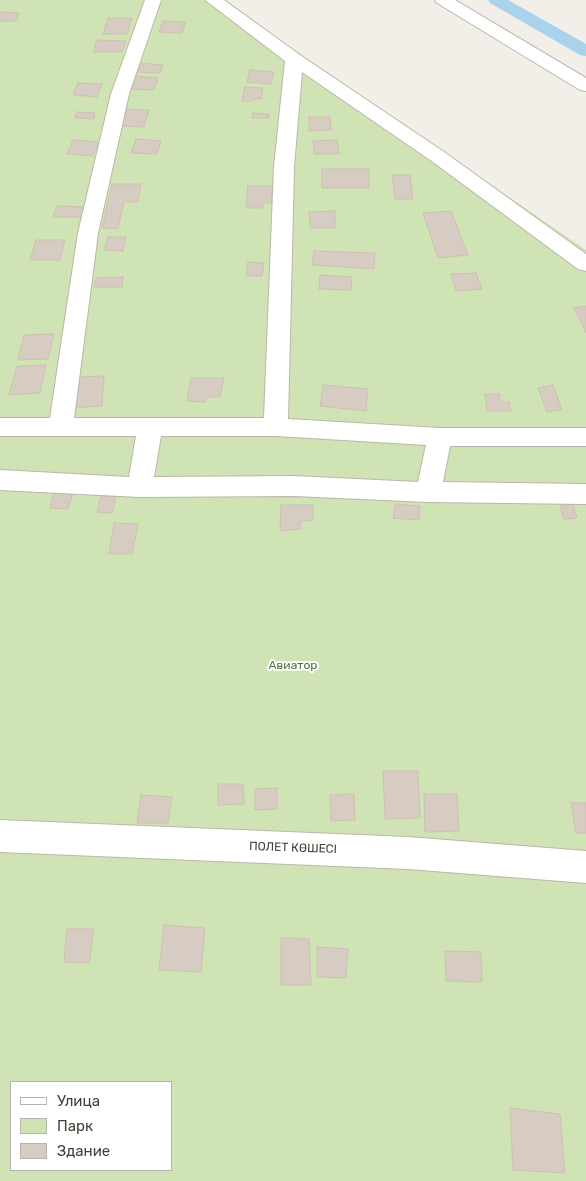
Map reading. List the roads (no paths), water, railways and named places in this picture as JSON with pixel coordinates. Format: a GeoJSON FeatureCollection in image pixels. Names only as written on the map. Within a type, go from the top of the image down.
{"type":"FeatureCollection","features":[{"type":"Feature","properties":{"kind":"street"},"geometry":{"type":"LineString","coordinates":[[61,427],[88,233],[120,94],[153,0]]}},
{"type":"Feature","properties":{"kind":"street"},"geometry":{"type":"LineString","coordinates":[[212,0],[294,59],[440,158],[586,264]]}},
{"type":"Feature","properties":{"kind":"street"},"geometry":{"type":"LineString","coordinates":[[443,0],[586,86]]}},
{"type":"Feature","properties":{"kind":"street"},"geometry":{"type":"LineString","coordinates":[[276,427],[284,167],[294,59]]}},
{"type":"Feature","properties":{"kind":"street"},"geometry":{"type":"LineString","coordinates":[[0,427],[276,427],[440,437],[586,437]]}},
{"type":"Feature","properties":{"kind":"street"},"geometry":{"type":"LineString","coordinates":[[140,487],[150,427]]}},
{"type":"Feature","properties":{"kind":"street"},"geometry":{"type":"LineString","coordinates":[[428,492],[440,437]]}},
{"type":"Feature","properties":{"kind":"street"},"geometry":{"type":"LineString","coordinates":[[0,480],[140,487],[294,486],[428,492],[586,494]]}},
{"type":"Feature","properties":{"kind":"street","name":"ПОЛЕТ КӨШЕСІ"},"geometry":{"type":"LineString","coordinates":[[0,836],[408,853],[586,867]]}},
{"type":"Feature","properties":{"kind":"waterway"},"geometry":{"type":"LineString","coordinates":[[496,0],[586,51]]}},
{"type":"Feature","properties":{"kind":"park label","name":"Авиатор"},"geometry":{"type":"Point","coordinates":[293,666]}}]}
